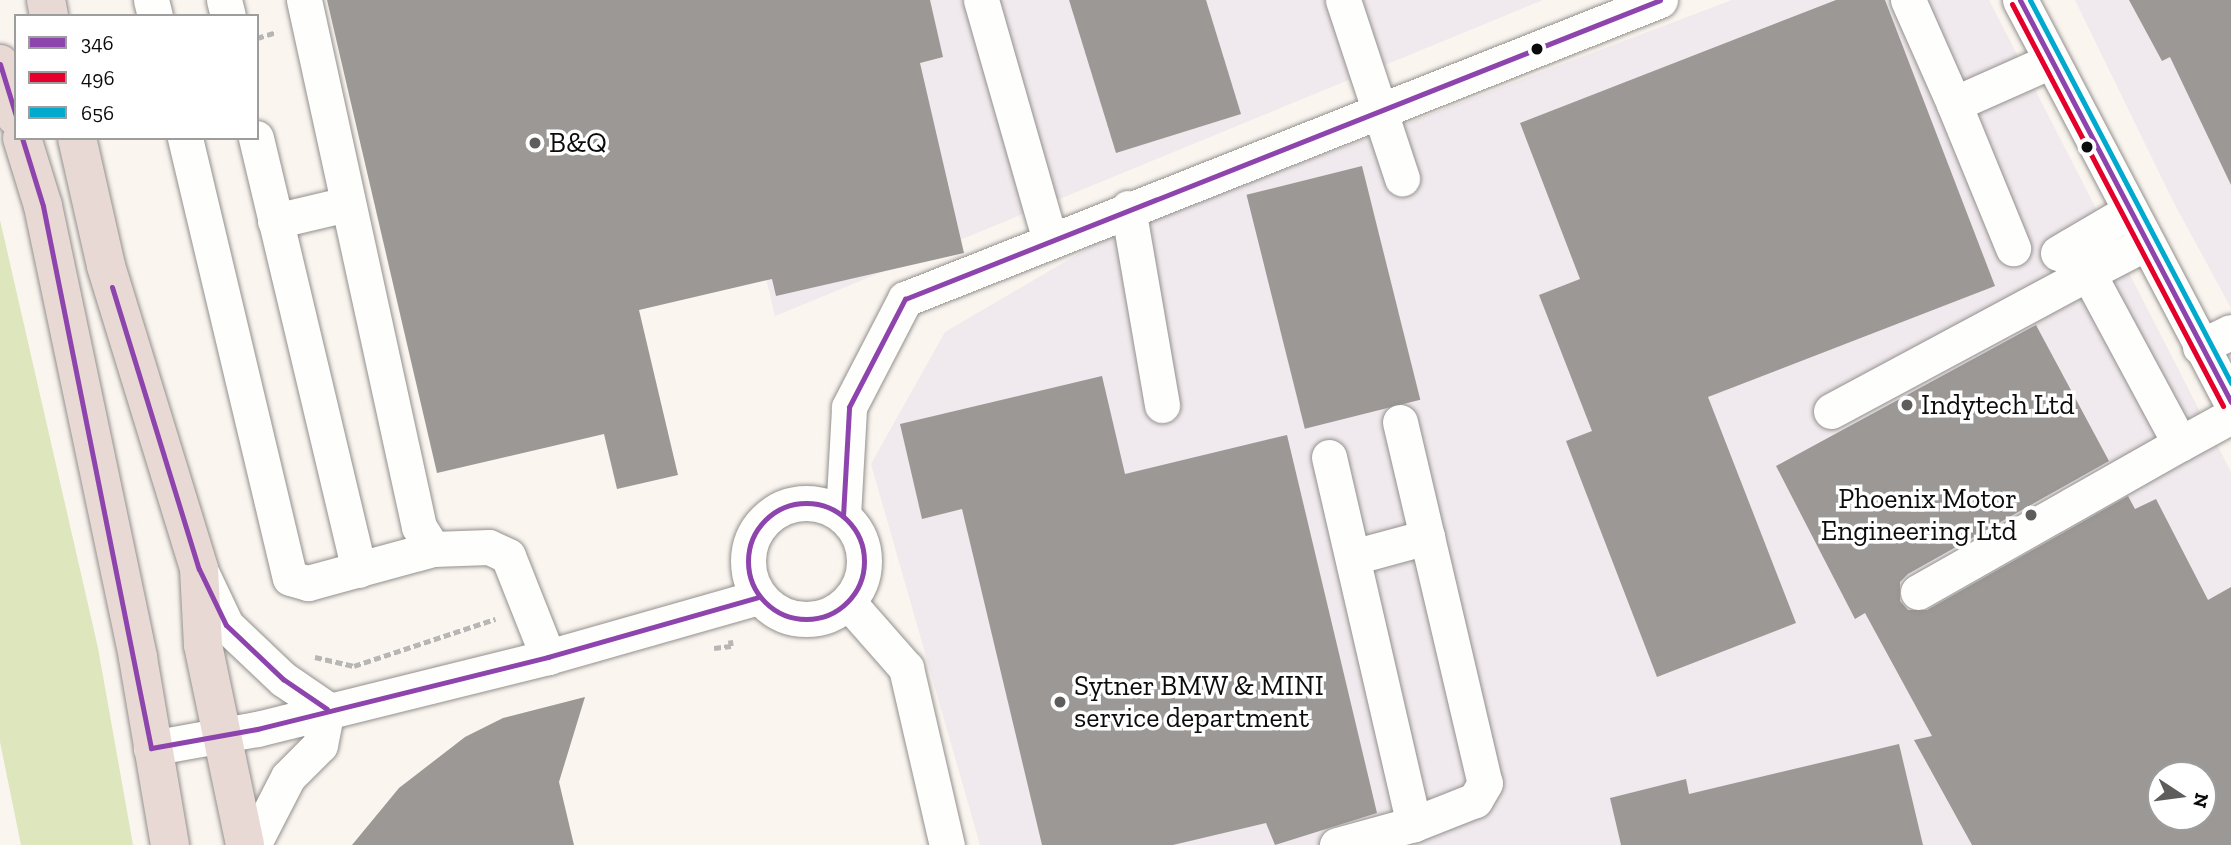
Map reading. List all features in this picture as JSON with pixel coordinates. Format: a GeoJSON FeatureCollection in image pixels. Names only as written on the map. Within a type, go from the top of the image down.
{"type":"FeatureCollection","features":[{"type":"Feature","properties":{"kind":"highway"},"geometry":{"type":"LineString","coordinates":[[0,64],[14,110]]}},
{"type":"Feature","properties":{"kind":"highway"},"geometry":{"type":"LineString","coordinates":[[23,140],[48,233],[170,845]]}},
{"type":"Feature","properties":{"kind":"highway"},"geometry":{"type":"LineString","coordinates":[[77,140],[106,266],[199,569],[203,645],[245,845]]}},
{"type":"Feature","properties":{"kind":"street"},"geometry":{"type":"LineString","coordinates":[[304,0],[346,204],[419,527],[433,549]]}},
{"type":"Feature","properties":{"kind":"street"},"geometry":{"type":"LineString","coordinates":[[981,0],[1050,240]]}},
{"type":"Feature","properties":{"kind":"street"},"geometry":{"type":"LineString","coordinates":[[1343,0],[1402,178]]}},
{"type":"Feature","properties":{"kind":"street"},"geometry":{"type":"LineString","coordinates":[[843,516],[849,407],[905,299],[1128,208],[1660,0]]}},
{"type":"Feature","properties":{"kind":"street"},"geometry":{"type":"LineString","coordinates":[[1908,0],[2013,248]]}},
{"type":"Feature","properties":{"kind":"street"},"geometry":{"type":"LineString","coordinates":[[2020,0],[2049,62],[2144,244],[2231,402]]}},
{"type":"Feature","properties":{"kind":"street"},"geometry":{"type":"LineString","coordinates":[[1954,104],[2049,62]]}},
{"type":"Feature","properties":{"kind":"street"},"geometry":{"type":"LineString","coordinates":[[185,140],[290,578],[308,583],[433,549],[489,547],[508,556],[524,587],[548,657]]}},
{"type":"Feature","properties":{"kind":"street"},"geometry":{"type":"LineString","coordinates":[[256,140],[359,570]]}},
{"type":"Feature","properties":{"kind":"street"},"geometry":{"type":"LineString","coordinates":[[275,221],[346,204]]}},
{"type":"Feature","properties":{"kind":"street"},"geometry":{"type":"LineString","coordinates":[[1128,208],[1162,405]]}},
{"type":"Feature","properties":{"kind":"street"},"geometry":{"type":"LineString","coordinates":[[2057,253],[2129,212]]}},
{"type":"Feature","properties":{"kind":"street"},"geometry":{"type":"LineString","coordinates":[[1831,411],[2144,244]]}},
{"type":"Feature","properties":{"kind":"street"},"geometry":{"type":"LineString","coordinates":[[2088,273],[2180,444]]}},
{"type":"Feature","properties":{"kind":"street"},"geometry":{"type":"LineString","coordinates":[[2200,347],[2231,332]]}},
{"type":"Feature","properties":{"kind":"street"},"geometry":{"type":"LineString","coordinates":[[1918,592],[2231,416]]}},
{"type":"Feature","properties":{"kind":"street"},"geometry":{"type":"LineString","coordinates":[[1337,845],[1414,824],[1475,800],[1485,783],[1400,422]]}},
{"type":"Feature","properties":{"kind":"street"},"geometry":{"type":"LineString","coordinates":[[1329,457],[1414,824]]}},
{"type":"Feature","properties":{"kind":"street"},"geometry":{"type":"LineString","coordinates":[[816,503],[843,516],[861,542],[864,564],[848,602],[804,620],[782,616],[758,597],[749,578],[748,549],[770,514],[816,503]]}},
{"type":"Feature","properties":{"kind":"street"},"geometry":{"type":"LineString","coordinates":[[1353,557],[1427,537]]}},
{"type":"Feature","properties":{"kind":"street"},"geometry":{"type":"LineString","coordinates":[[199,569],[226,625],[283,679],[327,709]]}},
{"type":"Feature","properties":{"kind":"street"},"geometry":{"type":"LineString","coordinates":[[151,748],[224,735],[548,657],[758,597]]}},
{"type":"Feature","properties":{"kind":"street"},"geometry":{"type":"LineString","coordinates":[[848,602],[906,668],[947,845]]}},
{"type":"Feature","properties":{"kind":"street"},"geometry":{"type":"LineString","coordinates":[[253,845],[288,777],[320,745],[327,709]]}},
{"type":"Feature","properties":{"kind":"path"},"geometry":{"type":"LineString","coordinates":[[354,666],[493,624],[506,595],[524,587]]}},
{"type":"Feature","properties":{"kind":"shaded area"},"geometry":{"type":"Polygon","coordinates":[[[700,0],[1543,0],[775,316],[700,0]]]}},
{"type":"Feature","properties":{"kind":"shaded area"},"geometry":{"type":"Polygon","coordinates":[[[1732,0],[1989,0],[2231,472],[2231,845],[980,845],[871,464],[945,332],[1109,236],[1732,0]]]}},
{"type":"Feature","properties":{"kind":"shaded area"},"geometry":{"type":"Polygon","coordinates":[[[2075,0],[2231,0],[2231,308],[2174,203],[2075,0]]]}},
{"type":"Feature","properties":{"kind":"green space"},"geometry":{"type":"Polygon","coordinates":[[[0,220],[98,648],[133,845],[21,845],[0,742],[0,220]]]}},
{"type":"Feature","properties":{"kind":"building","name":"B&Q"},"geometry":{"type":"Polygon","coordinates":[[[327,0],[930,0],[943,57],[920,63],[964,253],[776,296],[772,279],[639,310],[678,475],[617,489],[604,434],[437,473],[327,0]]]}},
{"type":"Feature","properties":{"kind":"building"},"geometry":{"type":"Polygon","coordinates":[[[1069,0],[1206,0],[1241,114],[1116,153],[1069,0]]]}},
{"type":"Feature","properties":{"kind":"building"},"geometry":{"type":"Polygon","coordinates":[[[1836,0],[1885,0],[1995,286],[1708,397],[1796,623],[1657,677],[1566,441],[1592,431],[1539,295],[1580,279],[1520,123],[1836,0]]]}},
{"type":"Feature","properties":{"kind":"building"},"geometry":{"type":"Polygon","coordinates":[[[2129,0],[2231,0],[2231,185],[2170,57],[2162,61],[2129,0]]]}},
{"type":"Feature","properties":{"kind":"building"},"geometry":{"type":"Polygon","coordinates":[[[1362,166],[1420,400],[1305,429],[1247,195],[1362,166]]]}},
{"type":"Feature","properties":{"kind":"building"},"geometry":{"type":"Polygon","coordinates":[[[2036,325],[2109,461],[1908,574],[1900,582],[1900,601],[1908,610],[1927,610],[2128,496],[2135,509],[2156,499],[2208,600],[2231,587],[2231,845],[1972,845],[1914,740],[1932,736],[1865,613],[1855,619],[1776,466],[2036,325]]]}},
{"type":"Feature","properties":{"kind":"building"},"geometry":{"type":"Polygon","coordinates":[[[1102,376],[1125,474],[1287,435],[1377,813],[1275,845],[1266,823],[1173,845],[1042,845],[962,509],[922,519],[900,424],[1102,376]]]}},
{"type":"Feature","properties":{"kind":"building"},"geometry":{"type":"Polygon","coordinates":[[[585,697],[559,782],[574,845],[352,845],[399,788],[465,737],[503,718],[585,697]]]}},
{"type":"Feature","properties":{"kind":"building"},"geometry":{"type":"Polygon","coordinates":[[[1899,744],[1923,845],[1621,845],[1610,798],[1686,779],[1689,794],[1899,744]]]}},
{"type":"Feature","properties":{"kind":"transit line","name":"346"},"geometry":{"type":"LineString","coordinates":[[843,516],[849,407],[905,299],[1660,0]]}},
{"type":"Feature","properties":{"kind":"transit line","name":"346"},"geometry":{"type":"LineString","coordinates":[[2020,0],[2231,402]]}},
{"type":"Feature","properties":{"kind":"transit line","name":"656"},"geometry":{"type":"LineString","coordinates":[[2030,0],[2231,383]]}},
{"type":"Feature","properties":{"kind":"transit line","name":"496"},"geometry":{"type":"LineString","coordinates":[[2012,4],[2223,406]]}},
{"type":"Feature","properties":{"kind":"transit line","name":"346"},"geometry":{"type":"LineString","coordinates":[[0,64],[14,110]]}},
{"type":"Feature","properties":{"kind":"transit line","name":"346"},"geometry":{"type":"LineString","coordinates":[[23,140],[43,206],[151,748],[257,729],[548,657],[758,597]]}},
{"type":"Feature","properties":{"kind":"transit line","name":"346"},"geometry":{"type":"LineString","coordinates":[[112,287],[199,569],[226,625],[283,679],[327,709]]}},
{"type":"Feature","properties":{"kind":"transit line","name":"346"},"geometry":{"type":"LineString","coordinates":[[806,503],[828,507],[847,520],[860,539],[864,561],[860,583],[847,602],[828,615],[806,619],[784,615],[765,602],[752,583],[748,561],[752,539],[765,520],[784,507],[806,503]]}},
{"type":"Feature","properties":{"kind":"place","name":"B&Q"},"geometry":{"type":"Point","coordinates":[535,143]}},
{"type":"Feature","properties":{"kind":"place","name":"Indytech Ltd"},"geometry":{"type":"Point","coordinates":[1907,405]}},
{"type":"Feature","properties":{"kind":"place","name":"Phoenix Motor Engineering Ltd"},"geometry":{"type":"Point","coordinates":[2031,515]}},
{"type":"Feature","properties":{"kind":"place","name":"Sytner BMW & MINI service department"},"geometry":{"type":"Point","coordinates":[1060,702]}}]}
